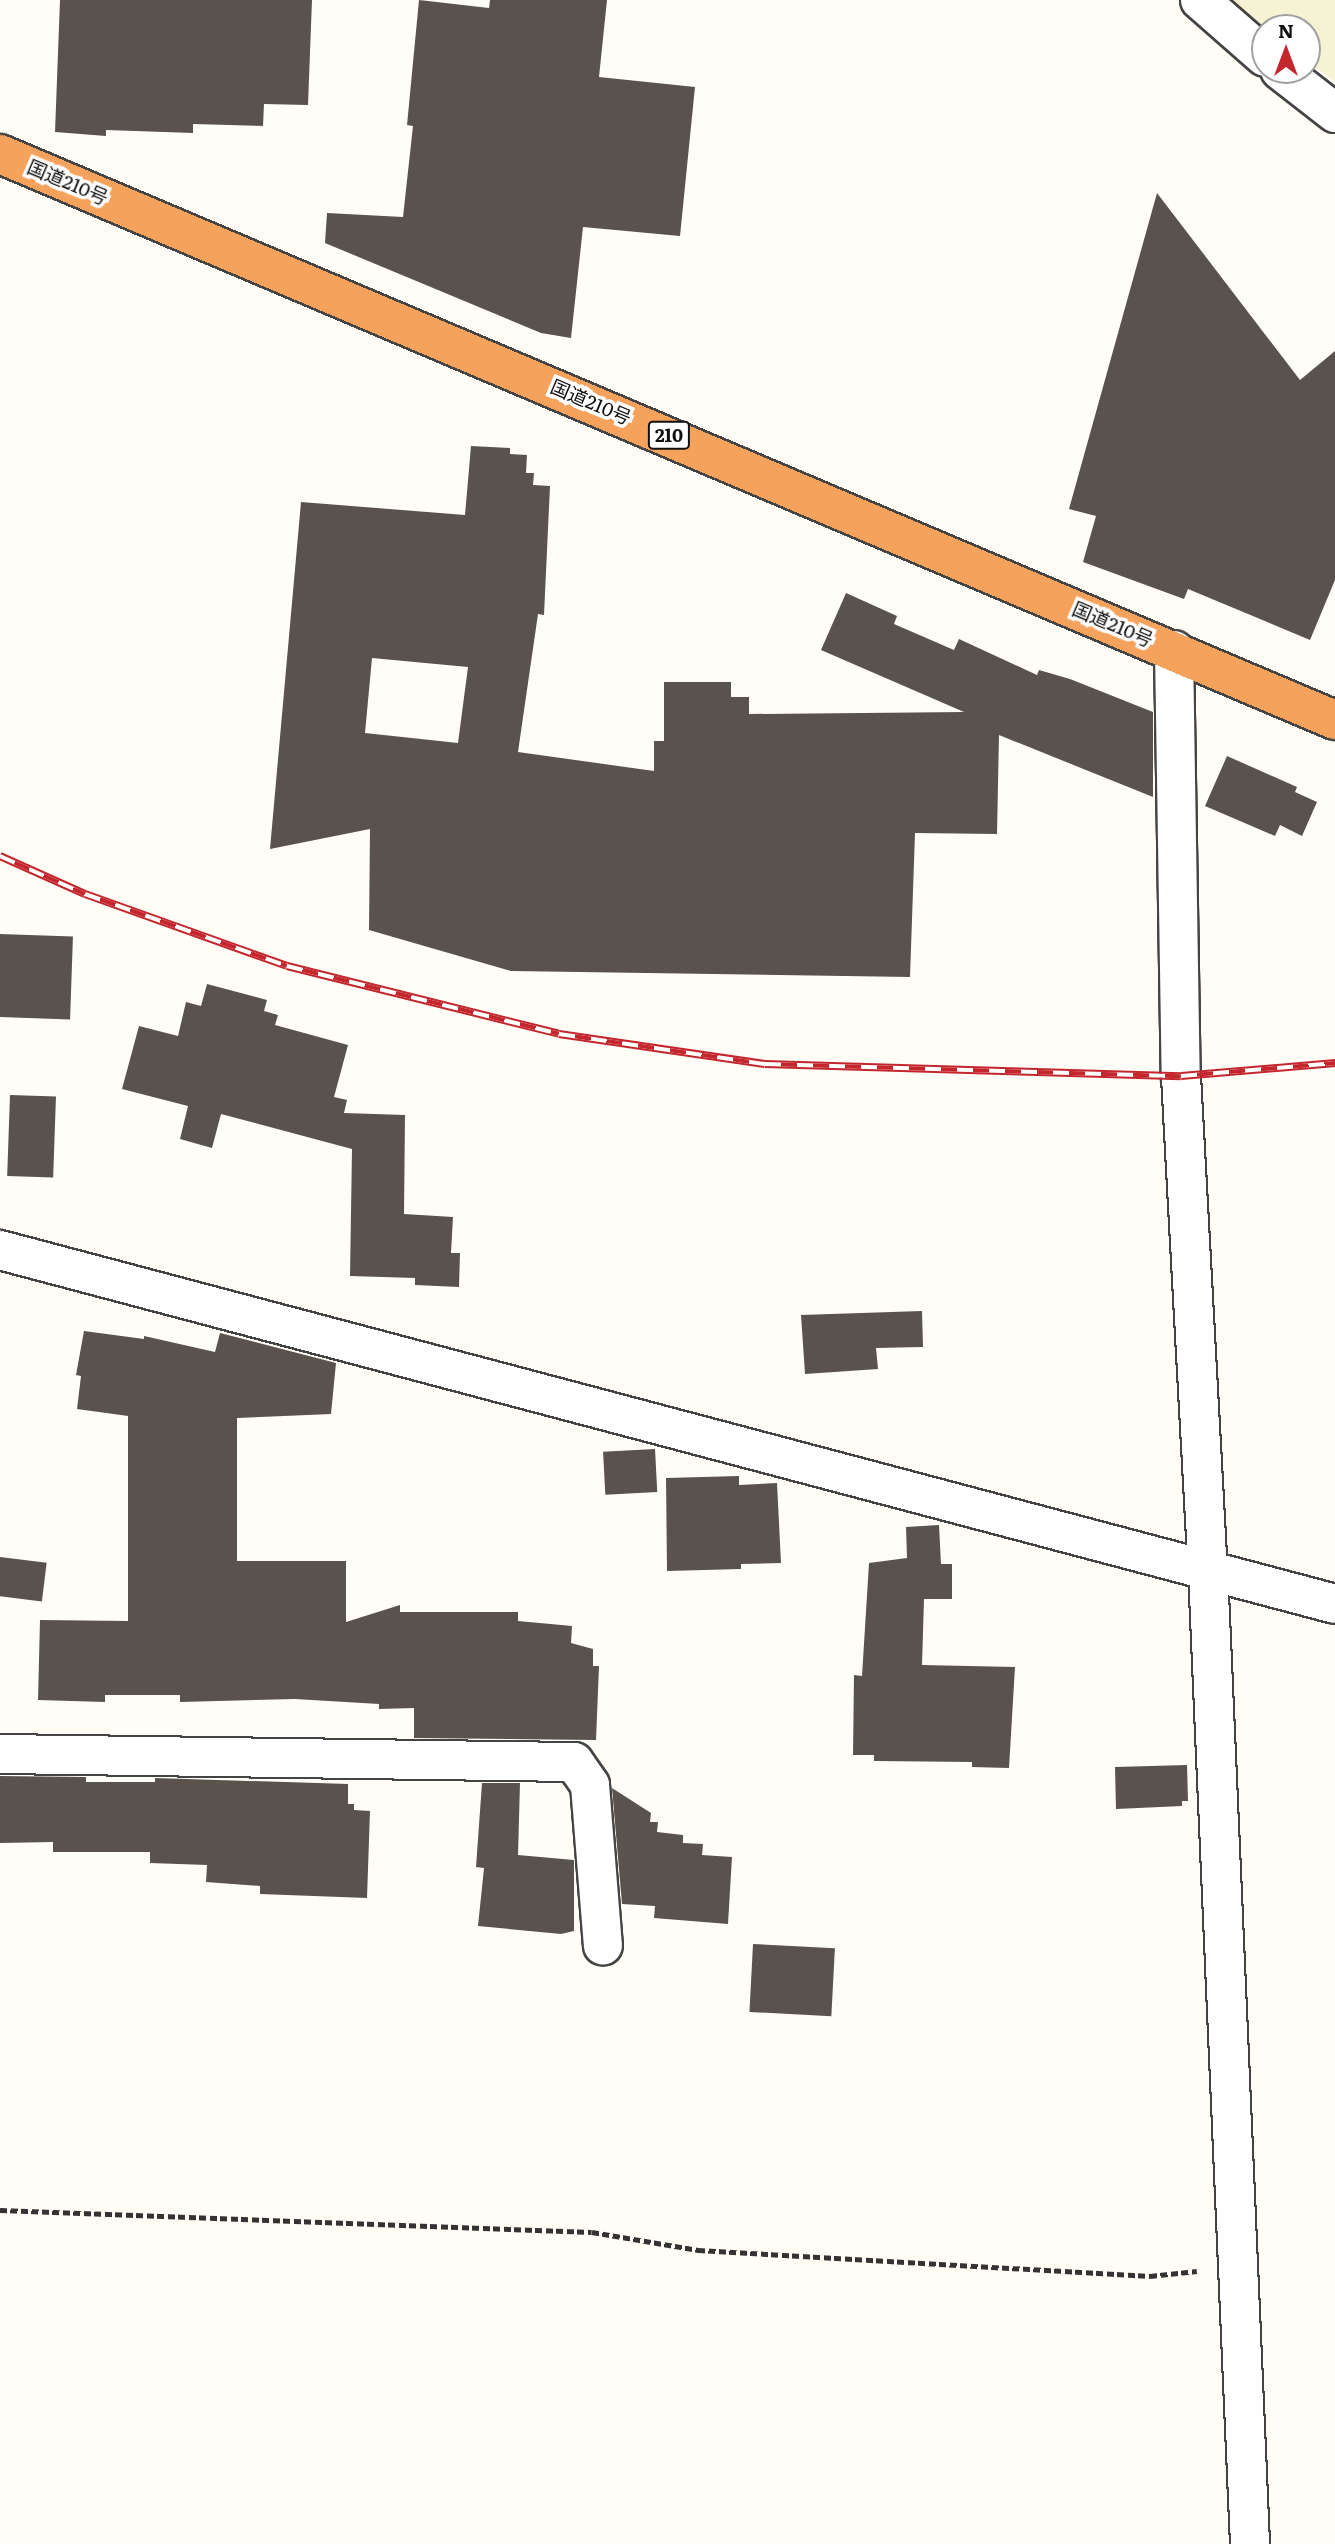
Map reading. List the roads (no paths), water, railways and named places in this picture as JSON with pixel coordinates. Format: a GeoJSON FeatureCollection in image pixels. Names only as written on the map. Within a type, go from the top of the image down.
{"type":"FeatureCollection","features":[{"type":"Feature","properties":{"kind":"highway","name":"国道210号"},"geometry":{"type":"LineString","coordinates":[[0,154],[1335,720]]}},
{"type":"Feature","properties":{"kind":"street"},"geometry":{"type":"LineString","coordinates":[[1200,0],[1251,45]]}},
{"type":"Feature","properties":{"kind":"street"},"geometry":{"type":"LineString","coordinates":[[1298,84],[1335,113]]}},
{"type":"Feature","properties":{"kind":"street"},"geometry":{"type":"LineString","coordinates":[[1174,650],[1181,1076],[1208,1570],[1250,2544]]}},
{"type":"Feature","properties":{"kind":"street"},"geometry":{"type":"LineString","coordinates":[[0,1250],[1335,1604]]}},
{"type":"Feature","properties":{"kind":"street"},"geometry":{"type":"LineString","coordinates":[[0,1754],[574,1762],[590,1785],[603,1945]]}},
{"type":"Feature","properties":{"kind":"railway"},"geometry":{"type":"LineString","coordinates":[[0,856],[85,894],[287,966],[559,1034],[765,1064],[1181,1076],[1335,1063]]}}]}
